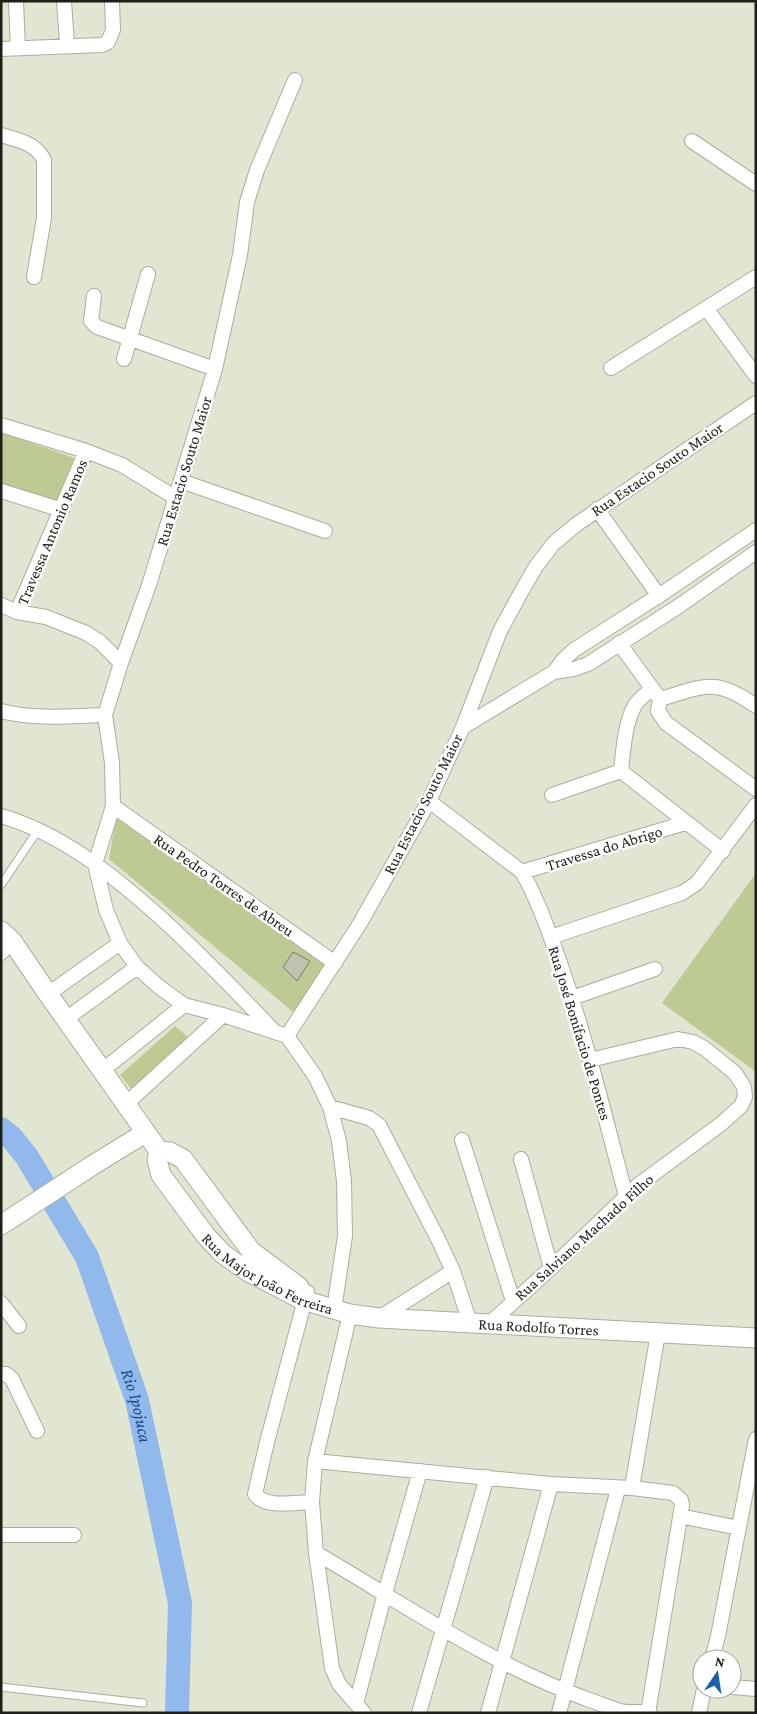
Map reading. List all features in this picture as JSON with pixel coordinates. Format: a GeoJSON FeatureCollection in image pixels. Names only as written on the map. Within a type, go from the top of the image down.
{"type":"FeatureCollection","features":[{"type":"Feature","properties":{"kind":"main road"},"geometry":{"type":"LineString","coordinates":[[5,942],[48,994],[159,1151]]}},
{"type":"Feature","properties":{"kind":"main road"},"geometry":{"type":"LineString","coordinates":[[1,1225],[146,1133]]}},
{"type":"Feature","properties":{"kind":"main road","name":"Rua Major João Ferreira"},"geometry":{"type":"LineString","coordinates":[[305,1296],[251,1251],[183,1159],[170,1152],[159,1151],[157,1160],[161,1175],[206,1236],[223,1254],[247,1271],[336,1310]]}},
{"type":"Feature","properties":{"kind":"main road"},"geometry":{"type":"LineString","coordinates":[[192,1217],[213,1198]]}},
{"type":"Feature","properties":{"kind":"main road","name":"Rua Rodolfo Torres"},"geometry":{"type":"LineString","coordinates":[[336,1310],[379,1318],[756,1338]]}},
{"type":"Feature","properties":{"kind":"street"},"geometry":{"type":"LineString","coordinates":[[16,1],[18,48]]}},
{"type":"Feature","properties":{"kind":"street"},"geometry":{"type":"LineString","coordinates":[[64,1],[67,45]]}},
{"type":"Feature","properties":{"kind":"street"},"geometry":{"type":"LineString","coordinates":[[1,49],[102,44],[108,42],[113,30],[112,1]]}},
{"type":"Feature","properties":{"kind":"street","name":"Rua Estacio Souto Maior"},"geometry":{"type":"LineString","coordinates":[[96,864],[113,806],[112,763],[105,715],[121,663],[149,585],[215,368],[240,255],[247,202],[257,170],[295,80]]}},
{"type":"Feature","properties":{"kind":"street"},"geometry":{"type":"LineString","coordinates":[[1,135],[26,142],[36,148],[44,160],[44,218],[34,276]]}},
{"type":"Feature","properties":{"kind":"street"},"geometry":{"type":"LineString","coordinates":[[692,141],[756,184]]}},
{"type":"Feature","properties":{"kind":"street"},"geometry":{"type":"LineString","coordinates":[[124,359],[148,274]]}},
{"type":"Feature","properties":{"kind":"street"},"geometry":{"type":"LineString","coordinates":[[611,368],[756,277]]}},
{"type":"Feature","properties":{"kind":"street"},"geometry":{"type":"LineString","coordinates":[[94,296],[91,317],[93,324],[130,339],[215,368]]}},
{"type":"Feature","properties":{"kind":"street"},"geometry":{"type":"LineString","coordinates":[[706,308],[756,376]]}},
{"type":"Feature","properties":{"kind":"street","name":"Rua Estacio Souto Maior"},"geometry":{"type":"LineString","coordinates":[[281,1034],[335,963],[359,925],[429,801],[463,727],[500,631],[535,568],[554,544],[597,509],[756,403]]}},
{"type":"Feature","properties":{"kind":"street"},"geometry":{"type":"LineString","coordinates":[[1,425],[122,464],[176,498]]}},
{"type":"Feature","properties":{"kind":"street","name":"Travessa Antonio Ramos"},"geometry":{"type":"LineString","coordinates":[[17,612],[86,452]]}},
{"type":"Feature","properties":{"kind":"street"},"geometry":{"type":"LineString","coordinates":[[181,481],[326,531]]}},
{"type":"Feature","properties":{"kind":"street"},"geometry":{"type":"LineString","coordinates":[[1,491],[62,510]]}},
{"type":"Feature","properties":{"kind":"street"},"geometry":{"type":"LineString","coordinates":[[597,509],[662,594],[676,608]]}},
{"type":"Feature","properties":{"kind":"street"},"geometry":{"type":"LineString","coordinates":[[554,672],[564,658],[574,650],[755,532]]}},
{"type":"Feature","properties":{"kind":"street"},"geometry":{"type":"LineString","coordinates":[[463,727],[554,672],[574,669],[588,664],[676,608],[756,552]]}},
{"type":"Feature","properties":{"kind":"street"},"geometry":{"type":"LineString","coordinates":[[1,605],[17,612],[46,617],[86,634],[100,642],[121,663]]}},
{"type":"Feature","properties":{"kind":"street"},"geometry":{"type":"LineString","coordinates":[[619,643],[656,694],[658,711],[666,723],[756,789]]}},
{"type":"Feature","properties":{"kind":"street"},"geometry":{"type":"LineString","coordinates":[[621,771],[632,712],[636,704],[656,694],[716,686],[738,693],[756,706]]}},
{"type":"Feature","properties":{"kind":"street"},"geometry":{"type":"LineString","coordinates":[[1,711],[28,717],[46,718],[105,715]]}},
{"type":"Feature","properties":{"kind":"street"},"geometry":{"type":"LineString","coordinates":[[552,795],[621,771]]}},
{"type":"Feature","properties":{"kind":"street"},"geometry":{"type":"LineString","coordinates":[[621,771],[723,851]]}},
{"type":"Feature","properties":{"kind":"street","name":"Rua José Bonifacio de Pontes"},"geometry":{"type":"LineString","coordinates":[[429,801],[522,872],[534,896],[551,937],[572,998],[626,1196]]}},
{"type":"Feature","properties":{"kind":"street"},"geometry":{"type":"LineString","coordinates":[[551,937],[682,892],[697,883],[756,805]]}},
{"type":"Feature","properties":{"kind":"street","name":"Rua Pedro Torres de Abreu"},"geometry":{"type":"LineString","coordinates":[[113,806],[335,963]]}},
{"type":"Feature","properties":{"kind":"street"},"geometry":{"type":"LineString","coordinates":[[1,816],[23,822],[38,830],[96,864],[125,885],[281,1034],[315,1076],[330,1107],[339,1141],[344,1181],[345,1236],[315,1461],[312,1502],[316,1552],[332,1668],[340,1684],[360,1708]]}},
{"type":"Feature","properties":{"kind":"street","name":"Travessa do Abrigo"},"geometry":{"type":"LineString","coordinates":[[522,872],[685,823]]}},
{"type":"Feature","properties":{"kind":"street"},"geometry":{"type":"LineString","coordinates":[[96,864],[106,910],[120,943],[137,967],[184,1006],[223,1015],[281,1034]]}},
{"type":"Feature","properties":{"kind":"street"},"geometry":{"type":"LineString","coordinates":[[48,994],[120,943]]}},
{"type":"Feature","properties":{"kind":"street"},"geometry":{"type":"LineString","coordinates":[[66,1019],[137,967]]}},
{"type":"Feature","properties":{"kind":"street"},"geometry":{"type":"LineString","coordinates":[[572,998],[655,969]]}},
{"type":"Feature","properties":{"kind":"street"},"geometry":{"type":"LineString","coordinates":[[103,1070],[184,1006]]}},
{"type":"Feature","properties":{"kind":"street"},"geometry":{"type":"LineString","coordinates":[[126,1104],[223,1015]]}},
{"type":"Feature","properties":{"kind":"street","name":"Rua Salviano Machado Filho"},"geometry":{"type":"LineString","coordinates":[[489,1324],[637,1186],[721,1124],[741,1106],[745,1097],[744,1087],[735,1072],[704,1048],[693,1042],[678,1039],[590,1060]]}},
{"type":"Feature","properties":{"kind":"street"},"geometry":{"type":"LineString","coordinates":[[330,1107],[369,1118],[379,1125],[453,1271],[470,1323]]}},
{"type":"Feature","properties":{"kind":"street"},"geometry":{"type":"LineString","coordinates":[[462,1140],[513,1301]]}},
{"type":"Feature","properties":{"kind":"street"},"geometry":{"type":"LineString","coordinates":[[521,1159],[551,1268]]}},
{"type":"Feature","properties":{"kind":"street"},"geometry":{"type":"LineString","coordinates":[[379,1318],[453,1271]]}},
{"type":"Feature","properties":{"kind":"street"},"geometry":{"type":"LineString","coordinates":[[305,1296],[256,1485],[256,1494],[263,1501],[275,1503],[312,1502]]}},
{"type":"Feature","properties":{"kind":"street"},"geometry":{"type":"LineString","coordinates":[[1,1303],[19,1326]]}},
{"type":"Feature","properties":{"kind":"street"},"geometry":{"type":"LineString","coordinates":[[559,1713],[564,1690],[625,1488],[658,1333]]}},
{"type":"Feature","properties":{"kind":"street"},"geometry":{"type":"LineString","coordinates":[[1,1374],[6,1374],[12,1379],[37,1431]]}},
{"type":"Feature","properties":{"kind":"street"},"geometry":{"type":"LineString","coordinates":[[714,1649],[756,1439]]}},
{"type":"Feature","properties":{"kind":"street"},"geometry":{"type":"LineString","coordinates":[[315,1461],[550,1484],[673,1493],[681,1500],[682,1505],[648,1712],[622,1712],[564,1690],[502,1662],[444,1630],[316,1552]]}},
{"type":"Feature","properties":{"kind":"street"},"geometry":{"type":"LineString","coordinates":[[360,1708],[385,1593],[420,1471]]}},
{"type":"Feature","properties":{"kind":"street"},"geometry":{"type":"LineString","coordinates":[[419,1713],[487,1477]]}},
{"type":"Feature","properties":{"kind":"street"},"geometry":{"type":"LineString","coordinates":[[488,1713],[550,1484]]}},
{"type":"Feature","properties":{"kind":"street"},"geometry":{"type":"LineString","coordinates":[[680,1516],[739,1528]]}},
{"type":"Feature","properties":{"kind":"street"},"geometry":{"type":"LineString","coordinates":[[1,1535],[74,1535]]}},
{"type":"Feature","properties":{"kind":"street"},"geometry":{"type":"LineString","coordinates":[[742,1688],[756,1689]]}},
{"type":"Feature","properties":{"kind":"street"},"geometry":{"type":"LineString","coordinates":[[699,1713],[702,1699]]}},
{"type":"Feature","properties":{"kind":"lane"},"geometry":{"type":"LineString","coordinates":[[1,885],[38,830]]}},
{"type":"Feature","properties":{"kind":"lane"},"geometry":{"type":"LineString","coordinates":[[1,1688],[143,1703]]}},
{"type":"Feature","properties":{"kind":"green space"},"geometry":{"type":"Polygon","coordinates":[[[1,432],[74,458],[57,501],[1,484],[1,432]]]}},
{"type":"Feature","properties":{"kind":"green space"},"geometry":{"type":"Polygon","coordinates":[[[116,818],[327,964],[293,1012],[109,859],[116,818]]]}},
{"type":"Feature","properties":{"kind":"green space"},"geometry":{"type":"Polygon","coordinates":[[[756,873],[756,1072],[662,1003],[756,873]]]}},
{"type":"Feature","properties":{"kind":"green space"},"geometry":{"type":"Polygon","coordinates":[[[175,1026],[188,1037],[133,1091],[120,1075],[175,1026]]]}},
{"type":"Feature","properties":{"kind":"building"},"geometry":{"type":"Polygon","coordinates":[[[293,952],[310,961],[297,981],[283,967],[293,952]]]}},
{"type":"Feature","properties":{"kind":"waterway","name":"Rio Ipojuca"},"geometry":{"type":"LineString","coordinates":[[1,1129],[11,1137],[27,1157],[87,1257],[137,1400],[180,1603],[177,1713]]}}]}
